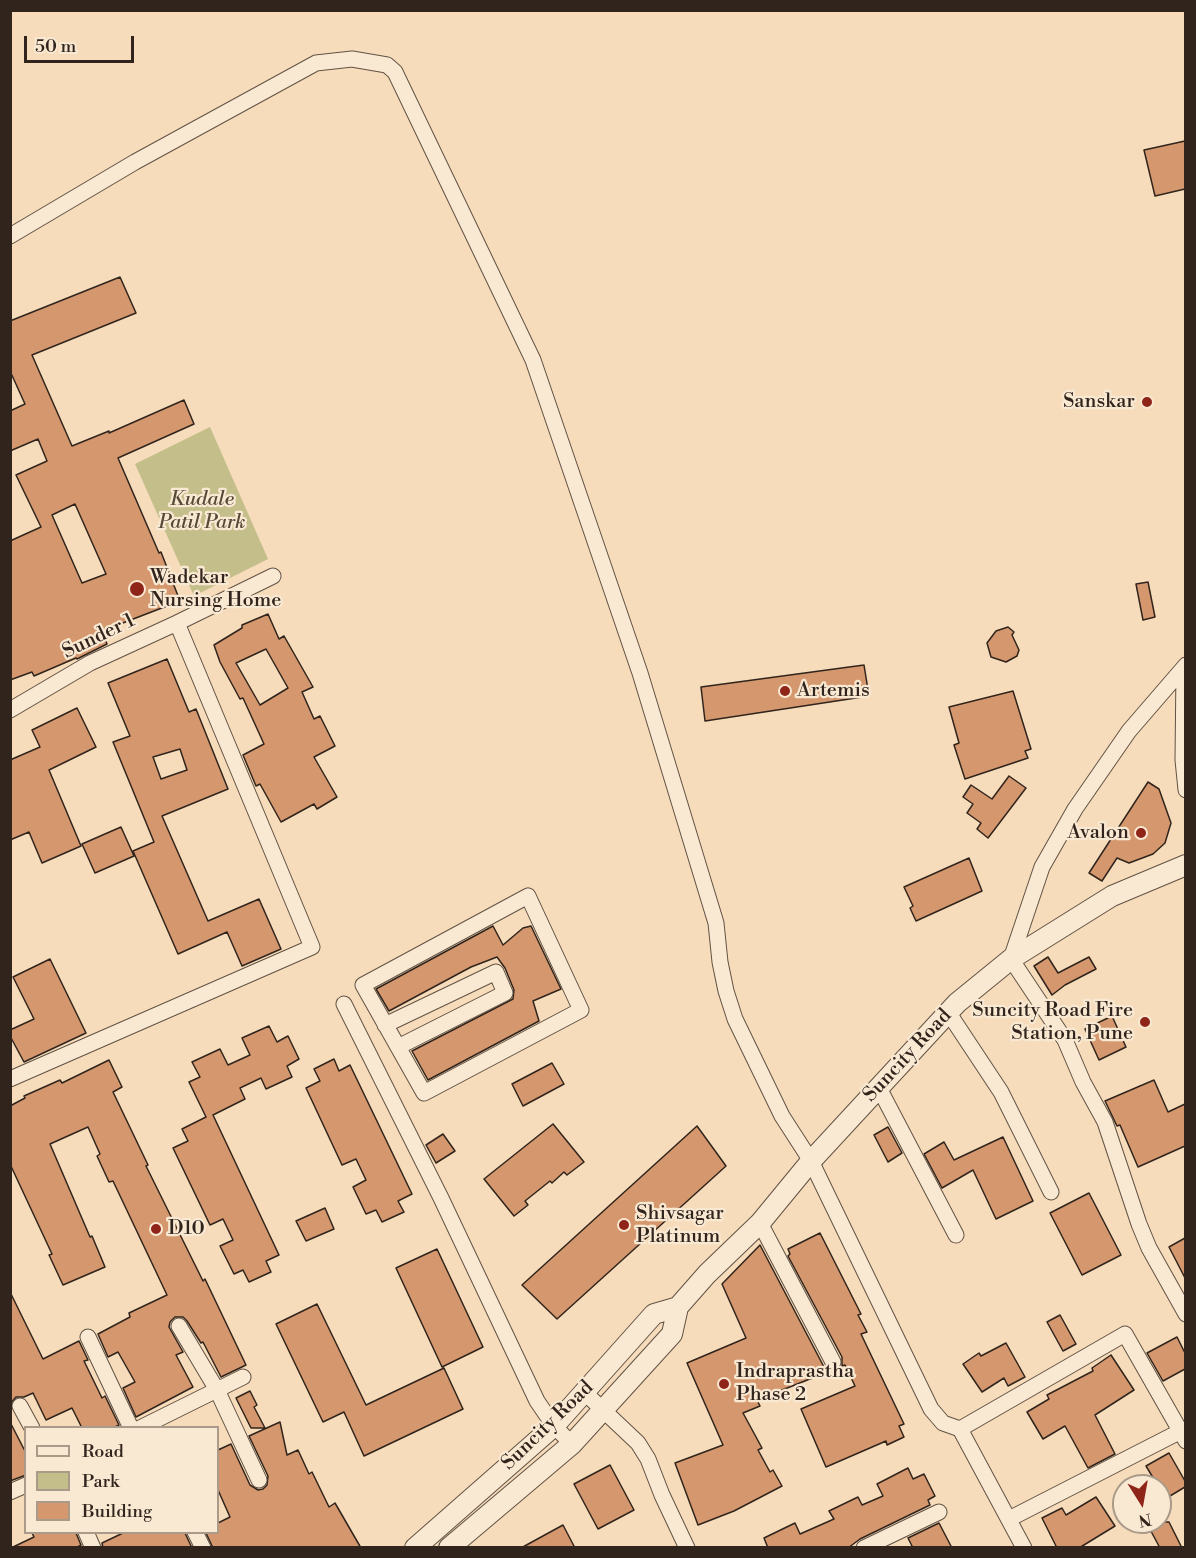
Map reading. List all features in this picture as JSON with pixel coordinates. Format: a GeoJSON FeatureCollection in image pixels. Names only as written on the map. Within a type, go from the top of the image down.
{"type":"FeatureCollection","features":[{"type":"Feature","properties":{"kind":"street"},"geometry":{"type":"LineString","coordinates":[[10,236],[135,162],[316,63],[352,58],[387,65],[395,72],[533,360],[643,684],[716,923],[720,962],[732,1010],[782,1116],[811,1161],[931,1409],[943,1423],[960,1429],[1024,1548]]}},
{"type":"Feature","properties":{"kind":"street","name":"Sunder 1"},"geometry":{"type":"LineString","coordinates":[[10,710],[90,663],[273,576]]}},
{"type":"Feature","properties":{"kind":"street"},"geometry":{"type":"LineString","coordinates":[[10,1079],[312,947],[177,623]]}},
{"type":"Feature","properties":{"kind":"street"},"geometry":{"type":"LineString","coordinates":[[1185,667],[1183,760],[1185,790]]}},
{"type":"Feature","properties":{"kind":"street"},"geometry":{"type":"LineString","coordinates":[[1185,667],[1129,731],[1074,809],[1042,867],[1011,959],[1065,1040],[1083,1082],[1105,1122],[1149,1248],[1185,1314]]}},
{"type":"Feature","properties":{"kind":"street","name":"Suncity Road"},"geometry":{"type":"LineString","coordinates":[[449,1548],[572,1444],[672,1334],[678,1307],[707,1274],[760,1223],[811,1161],[957,1003],[1011,959],[1112,896],[1185,865]]}},
{"type":"Feature","properties":{"kind":"street"},"geometry":{"type":"LineString","coordinates":[[528,896],[581,1010],[424,1093],[391,1036],[363,985],[528,896]]}},
{"type":"Feature","properties":{"kind":"street"},"geometry":{"type":"LineString","coordinates":[[368,1048],[496,972],[505,993],[391,1036]]}},
{"type":"Feature","properties":{"kind":"street"},"geometry":{"type":"LineString","coordinates":[[344,1004],[436,1187],[537,1401],[554,1426],[572,1444]]}},
{"type":"Feature","properties":{"kind":"street"},"geometry":{"type":"LineString","coordinates":[[948,1012],[1001,1092],[1051,1192]]}},
{"type":"Feature","properties":{"kind":"street"},"geometry":{"type":"LineString","coordinates":[[879,1088],[956,1235]]}},
{"type":"Feature","properties":{"kind":"street"},"geometry":{"type":"LineString","coordinates":[[760,1223],[833,1362]]}},
{"type":"Feature","properties":{"kind":"street","name":"Suncity Road"},"geometry":{"type":"LineString","coordinates":[[415,1548],[554,1426],[654,1314],[678,1307]]}},
{"type":"Feature","properties":{"kind":"street"},"geometry":{"type":"LineString","coordinates":[[179,1326],[217,1390],[259,1480]]}},
{"type":"Feature","properties":{"kind":"street"},"geometry":{"type":"LineString","coordinates":[[960,1429],[1125,1334],[1183,1436],[1009,1519]]}},
{"type":"Feature","properties":{"kind":"street"},"geometry":{"type":"LineString","coordinates":[[88,1337],[130,1426]]}},
{"type":"Feature","properties":{"kind":"street"},"geometry":{"type":"LineString","coordinates":[[144,1426],[243,1377]]}},
{"type":"Feature","properties":{"kind":"street"},"geometry":{"type":"LineString","coordinates":[[584,1392],[638,1443],[648,1459],[687,1548]]}},
{"type":"Feature","properties":{"kind":"street"},"geometry":{"type":"LineString","coordinates":[[20,1406],[31,1426]]}},
{"type":"Feature","properties":{"kind":"street"},"geometry":{"type":"LineString","coordinates":[[10,1492],[24,1486]]}},
{"type":"Feature","properties":{"kind":"street"},"geometry":{"type":"LineString","coordinates":[[864,1548],[896,1541],[939,1512]]}},
{"type":"Feature","properties":{"kind":"street"},"geometry":{"type":"LineString","coordinates":[[86,1534],[93,1548]]}},
{"type":"Feature","properties":{"kind":"street"},"geometry":{"type":"LineString","coordinates":[[196,1534],[203,1548]]}},
{"type":"Feature","properties":{"kind":"green space","name":"Kudale Patil Park"},"geometry":{"type":"Polygon","coordinates":[[[210,427],[268,559],[194,596],[135,464],[210,427]]]}},
{"type":"Feature","properties":{"kind":"building"},"geometry":{"type":"Polygon","coordinates":[[[1185,141],[1185,189],[1155,196],[1144,150],[1185,141]]]}},
{"type":"Feature","properties":{"kind":"building"},"geometry":{"type":"Polygon","coordinates":[[[120,277],[136,313],[32,355],[72,446],[109,431],[109,433],[184,400],[194,424],[118,458],[159,553],[161,552],[180,601],[102,631],[107,644],[77,659],[34,676],[32,672],[10,680],[10,541],[41,527],[16,475],[47,461],[38,439],[10,451],[10,411],[25,404],[10,371],[10,321],[120,277]],[[75,504],[52,515],[82,583],[106,574],[75,504]]]}},
{"type":"Feature","properties":{"kind":"building"},"geometry":{"type":"Polygon","coordinates":[[[1148,582],[1155,617],[1143,620],[1136,584],[1148,582]]]}},
{"type":"Feature","properties":{"kind":"building"},"geometry":{"type":"Polygon","coordinates":[[[268,614],[279,639],[284,636],[313,687],[302,692],[314,719],[320,716],[335,746],[314,757],[337,797],[317,809],[314,804],[281,822],[260,784],[256,786],[243,755],[264,744],[243,698],[240,699],[220,662],[214,645],[242,628],[242,625],[268,614]],[[266,649],[236,663],[260,705],[288,688],[266,649]]]}},
{"type":"Feature","properties":{"kind":"building"},"geometry":{"type":"Polygon","coordinates":[[[1008,627],[1014,632],[1012,635],[1019,650],[1017,656],[1006,662],[991,657],[987,643],[996,631],[1008,627]]]}},
{"type":"Feature","properties":{"kind":"building"},"geometry":{"type":"Polygon","coordinates":[[[167,659],[189,712],[196,709],[228,789],[162,816],[208,921],[259,899],[281,949],[242,966],[227,932],[178,954],[133,851],[154,842],[113,742],[130,736],[108,683],[167,659]],[[180,749],[153,757],[161,779],[187,770],[180,749]]]}},
{"type":"Feature","properties":{"kind":"building","name":"Artemis"},"geometry":{"type":"Polygon","coordinates":[[[864,665],[869,696],[705,721],[701,687],[864,665]]]}},
{"type":"Feature","properties":{"kind":"building"},"geometry":{"type":"Polygon","coordinates":[[[1013,691],[1031,749],[1025,751],[1028,758],[965,779],[954,745],[959,743],[949,707],[1013,691]]]}},
{"type":"Feature","properties":{"kind":"building"},"geometry":{"type":"Polygon","coordinates":[[[77,708],[96,747],[49,770],[81,846],[42,863],[29,832],[10,840],[10,760],[40,747],[32,730],[77,708]]]}},
{"type":"Feature","properties":{"kind":"building"},"geometry":{"type":"Polygon","coordinates":[[[1009,776],[1026,788],[988,838],[977,829],[981,823],[967,813],[973,804],[963,797],[971,785],[992,799],[1009,776]]]}},
{"type":"Feature","properties":{"kind":"building","name":"Avalon"},"geometry":{"type":"Polygon","coordinates":[[[1148,782],[1159,789],[1171,823],[1165,843],[1153,854],[1129,863],[1117,858],[1102,881],[1089,873],[1148,782]]]}},
{"type":"Feature","properties":{"kind":"building"},"geometry":{"type":"Polygon","coordinates":[[[121,827],[134,856],[95,873],[82,844],[121,827]]]}},
{"type":"Feature","properties":{"kind":"building"},"geometry":{"type":"Polygon","coordinates":[[[969,858],[982,891],[916,921],[910,908],[913,906],[904,887],[969,858]]]}},
{"type":"Feature","properties":{"kind":"building"},"geometry":{"type":"Polygon","coordinates":[[[493,926],[503,945],[523,928],[531,926],[561,989],[533,1001],[539,1021],[428,1080],[412,1051],[513,999],[514,990],[505,968],[497,957],[471,967],[389,1011],[376,989],[493,926]]]}},
{"type":"Feature","properties":{"kind":"building"},"geometry":{"type":"Polygon","coordinates":[[[1048,957],[1058,973],[1089,957],[1096,969],[1065,985],[1052,995],[1034,966],[1048,957]]]}},
{"type":"Feature","properties":{"kind":"building"},"geometry":{"type":"Polygon","coordinates":[[[50,959],[86,1033],[24,1062],[10,1036],[10,1030],[34,1019],[13,977],[50,959]]]}},
{"type":"Feature","properties":{"kind":"building"},"geometry":{"type":"Polygon","coordinates":[[[1112,1016],[1126,1047],[1099,1060],[1085,1029],[1112,1016]]]}},
{"type":"Feature","properties":{"kind":"building"},"geometry":{"type":"Polygon","coordinates":[[[269,1026],[277,1042],[288,1036],[299,1059],[287,1066],[292,1077],[266,1089],[261,1078],[240,1088],[245,1099],[213,1115],[279,1255],[266,1261],[271,1272],[249,1282],[243,1270],[234,1274],[220,1246],[233,1240],[223,1219],[210,1225],[173,1148],[188,1141],[182,1129],[206,1117],[189,1082],[200,1077],[192,1062],[220,1049],[228,1065],[250,1055],[242,1038],[269,1026]]]}},
{"type":"Feature","properties":{"kind":"building"},"geometry":{"type":"Polygon","coordinates":[[[334,1059],[339,1071],[350,1065],[412,1194],[398,1201],[404,1212],[382,1222],[376,1210],[366,1214],[353,1187],[366,1180],[356,1159],[342,1165],[306,1088],[320,1081],[314,1069],[334,1059]]]}},
{"type":"Feature","properties":{"kind":"building"},"geometry":{"type":"Polygon","coordinates":[[[109,1060],[122,1087],[113,1092],[148,1165],[146,1166],[203,1281],[205,1279],[246,1365],[221,1377],[203,1342],[201,1343],[187,1321],[183,1317],[175,1317],[169,1327],[183,1352],[176,1355],[193,1387],[136,1417],[123,1388],[135,1382],[118,1352],[108,1357],[98,1334],[130,1317],[129,1313],[167,1295],[113,1181],[109,1182],[97,1156],[100,1154],[88,1127],[50,1144],[105,1267],[63,1285],[49,1255],[52,1254],[10,1164],[10,1106],[25,1098],[24,1096],[60,1080],[62,1083],[109,1060]]]}},
{"type":"Feature","properties":{"kind":"building"},"geometry":{"type":"Polygon","coordinates":[[[552,1063],[564,1084],[523,1106],[512,1084],[552,1063]]]}},
{"type":"Feature","properties":{"kind":"building"},"geometry":{"type":"Polygon","coordinates":[[[1154,1080],[1168,1112],[1185,1104],[1185,1146],[1138,1167],[1120,1125],[1117,1126],[1105,1101],[1154,1080]]]}},
{"type":"Feature","properties":{"kind":"building"},"geometry":{"type":"Polygon","coordinates":[[[553,1124],[584,1162],[567,1175],[564,1172],[552,1183],[550,1181],[525,1201],[528,1205],[514,1216],[484,1179],[553,1124]]]}},
{"type":"Feature","properties":{"kind":"building","name":"Shivsagar Platinum"},"geometry":{"type":"Polygon","coordinates":[[[697,1126],[726,1166],[557,1319],[522,1285],[697,1126]]]}},
{"type":"Feature","properties":{"kind":"building"},"geometry":{"type":"Polygon","coordinates":[[[888,1127],[902,1153],[888,1162],[874,1135],[888,1127]]]}},
{"type":"Feature","properties":{"kind":"building"},"geometry":{"type":"Polygon","coordinates":[[[443,1134],[455,1151],[436,1163],[426,1145],[443,1134]]]}},
{"type":"Feature","properties":{"kind":"building"},"geometry":{"type":"Polygon","coordinates":[[[1003,1137],[1033,1201],[996,1219],[973,1170],[942,1188],[924,1154],[944,1142],[954,1160],[1003,1137]]]}},
{"type":"Feature","properties":{"kind":"building"},"geometry":{"type":"Polygon","coordinates":[[[1089,1193],[1121,1255],[1082,1275],[1050,1213],[1089,1193]]]}},
{"type":"Feature","properties":{"kind":"building"},"geometry":{"type":"Polygon","coordinates":[[[325,1208],[334,1229],[306,1241],[296,1221],[325,1208]]]}},
{"type":"Feature","properties":{"kind":"building"},"geometry":{"type":"Polygon","coordinates":[[[820,1233],[861,1314],[858,1315],[867,1332],[861,1334],[904,1424],[899,1426],[904,1437],[887,1445],[886,1441],[826,1467],[801,1409],[855,1386],[845,1365],[842,1366],[842,1357],[788,1256],[790,1254],[788,1249],[820,1233]]]}},
{"type":"Feature","properties":{"kind":"building"},"geometry":{"type":"Polygon","coordinates":[[[1185,1238],[1185,1278],[1169,1247],[1185,1238]]]}},
{"type":"Feature","properties":{"kind":"building"},"geometry":{"type":"Polygon","coordinates":[[[760,1245],[824,1367],[830,1371],[757,1400],[760,1406],[743,1413],[762,1448],[758,1450],[770,1472],[773,1470],[782,1486],[734,1511],[698,1525],[675,1463],[723,1445],[687,1363],[746,1338],[722,1284],[760,1245]]]}},
{"type":"Feature","properties":{"kind":"building"},"geometry":{"type":"Polygon","coordinates":[[[437,1249],[483,1347],[442,1367],[396,1268],[437,1249]]]}},
{"type":"Feature","properties":{"kind":"building"},"geometry":{"type":"Polygon","coordinates":[[[10,1292],[43,1359],[79,1341],[88,1360],[84,1361],[102,1398],[105,1396],[119,1425],[81,1426],[72,1408],[46,1420],[33,1393],[24,1397],[16,1397],[10,1404],[10,1292]]]}},
{"type":"Feature","properties":{"kind":"building"},"geometry":{"type":"Polygon","coordinates":[[[317,1304],[366,1405],[444,1368],[463,1409],[364,1456],[344,1412],[323,1422],[276,1324],[317,1304]]]}},
{"type":"Feature","properties":{"kind":"building"},"geometry":{"type":"Polygon","coordinates":[[[1060,1315],[1076,1344],[1063,1351],[1047,1322],[1060,1315]]]}},
{"type":"Feature","properties":{"kind":"building"},"geometry":{"type":"Polygon","coordinates":[[[1177,1337],[1185,1353],[1185,1369],[1163,1381],[1147,1353],[1177,1337]]]}},
{"type":"Feature","properties":{"kind":"building"},"geometry":{"type":"Polygon","coordinates":[[[1006,1343],[1025,1377],[1008,1386],[1004,1378],[982,1392],[963,1364],[979,1353],[981,1356],[1006,1343]]]}},
{"type":"Feature","properties":{"kind":"building"},"geometry":{"type":"Polygon","coordinates":[[[1111,1355],[1134,1390],[1095,1415],[1115,1454],[1088,1468],[1065,1426],[1043,1439],[1027,1412],[1049,1399],[1047,1395],[1093,1371],[1092,1368],[1111,1355]]]}},
{"type":"Feature","properties":{"kind":"building"},"geometry":{"type":"Polygon","coordinates":[[[250,1391],[257,1405],[254,1407],[265,1428],[251,1428],[236,1398],[250,1391]]]}},
{"type":"Feature","properties":{"kind":"building"},"geometry":{"type":"Polygon","coordinates":[[[10,1422],[24,1449],[24,1476],[10,1481],[10,1422]]]}},
{"type":"Feature","properties":{"kind":"building"},"geometry":{"type":"Polygon","coordinates":[[[280,1422],[287,1455],[298,1450],[309,1474],[312,1472],[329,1507],[335,1503],[361,1548],[213,1548],[206,1534],[219,1534],[219,1522],[230,1517],[219,1492],[219,1450],[231,1444],[250,1485],[258,1490],[267,1485],[268,1476],[249,1436],[280,1422]]]}},
{"type":"Feature","properties":{"kind":"building"},"geometry":{"type":"Polygon","coordinates":[[[1169,1453],[1185,1481],[1185,1487],[1172,1495],[1172,1474],[1151,1474],[1146,1466],[1169,1453]]]}},
{"type":"Feature","properties":{"kind":"building"},"geometry":{"type":"Polygon","coordinates":[[[610,1465],[634,1510],[598,1529],[574,1484],[610,1465]]]}},
{"type":"Feature","properties":{"kind":"building"},"geometry":{"type":"Polygon","coordinates":[[[908,1468],[913,1479],[924,1474],[935,1496],[928,1500],[930,1505],[860,1539],[848,1548],[768,1548],[764,1538],[795,1523],[800,1534],[834,1519],[829,1511],[858,1497],[862,1505],[883,1496],[877,1484],[908,1468]]]}},
{"type":"Feature","properties":{"kind":"building"},"geometry":{"type":"Polygon","coordinates":[[[1096,1497],[1112,1521],[1112,1528],[1079,1548],[1057,1548],[1042,1518],[1062,1508],[1066,1515],[1096,1497]]]}},
{"type":"Feature","properties":{"kind":"building"},"geometry":{"type":"Polygon","coordinates":[[[939,1523],[952,1548],[913,1548],[908,1538],[939,1523]]]}},
{"type":"Feature","properties":{"kind":"building"},"geometry":{"type":"Polygon","coordinates":[[[563,1525],[575,1548],[521,1548],[563,1525]]]}},
{"type":"Feature","properties":{"kind":"building"},"geometry":{"type":"Polygon","coordinates":[[[1172,1528],[1182,1548],[1160,1548],[1152,1534],[1172,1534],[1172,1528]]]}},
{"type":"Feature","properties":{"kind":"building"},"geometry":{"type":"Polygon","coordinates":[[[32,1534],[76,1534],[81,1545],[76,1548],[11,1548],[34,1537],[32,1534]]]}},
{"type":"Feature","properties":{"kind":"building"},"geometry":{"type":"Polygon","coordinates":[[[121,1534],[185,1534],[192,1548],[103,1548],[102,1543],[121,1534]]]}},
{"type":"Feature","properties":{"kind":"place","name":"Sanskar"},"geometry":{"type":"Point","coordinates":[1147,402]}},
{"type":"Feature","properties":{"kind":"place","name":"Wadekar Nursing Home"},"geometry":{"type":"Point","coordinates":[137,589]}},
{"type":"Feature","properties":{"kind":"place","name":"Artemis"},"geometry":{"type":"Point","coordinates":[785,691]}},
{"type":"Feature","properties":{"kind":"place","name":"Avalon"},"geometry":{"type":"Point","coordinates":[1141,833]}},
{"type":"Feature","properties":{"kind":"place","name":"Suncity Road Fire Station, Pune"},"geometry":{"type":"Point","coordinates":[1145,1022]}},
{"type":"Feature","properties":{"kind":"place","name":"Shivsagar Platinum"},"geometry":{"type":"Point","coordinates":[624,1225]}},
{"type":"Feature","properties":{"kind":"place","name":"D10"},"geometry":{"type":"Point","coordinates":[156,1229]}},
{"type":"Feature","properties":{"kind":"place","name":"Indraprastha Phase 2"},"geometry":{"type":"Point","coordinates":[724,1384]}}]}
